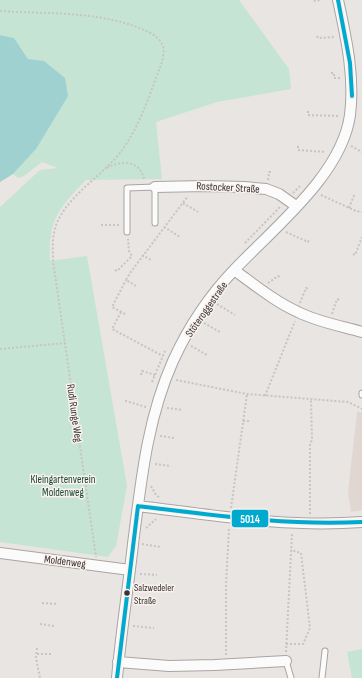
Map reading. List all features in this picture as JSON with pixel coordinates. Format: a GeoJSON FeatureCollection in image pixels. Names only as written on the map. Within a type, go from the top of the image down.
{"type":"FeatureCollection","features":[{"type":"Feature","properties":{"kind":"street","name":"Stöteroggestraße"},"geometry":{"type":"LineString","coordinates":[[117,678],[126,600],[134,572],[138,506],[152,408],[182,342],[209,300],[234,270],[296,206],[327,171],[337,154],[344,138],[357,97],[340,37],[338,0]]}},
{"type":"Feature","properties":{"kind":"street","name":"Rostocker Straße"},"geometry":{"type":"LineString","coordinates":[[150,187],[201,186],[266,189],[288,199],[296,206]]}},
{"type":"Feature","properties":{"kind":"street"},"geometry":{"type":"LineString","coordinates":[[234,270],[260,289],[297,312],[362,332]]}},
{"type":"Feature","properties":{"kind":"street"},"geometry":{"type":"LineString","coordinates":[[138,506],[262,521],[328,524],[362,522]]}},
{"type":"Feature","properties":{"kind":"street","name":"Moldenweg"},"geometry":{"type":"LineString","coordinates":[[0,553],[134,572]]}},
{"type":"Feature","properties":{"kind":"street"},"geometry":{"type":"LineString","coordinates":[[118,662],[169,666],[226,665],[286,660]]}},
{"type":"Feature","properties":{"kind":"lane"},"geometry":{"type":"LineString","coordinates":[[150,187],[155,223]]}},
{"type":"Feature","properties":{"kind":"lane","name":"Rostocker Straße"},"geometry":{"type":"LineString","coordinates":[[127,232],[127,188],[150,187]]}},
{"type":"Feature","properties":{"kind":"lane"},"geometry":{"type":"LineString","coordinates":[[322,678],[325,651]]}},
{"type":"Feature","properties":{"kind":"lane"},"geometry":{"type":"LineString","coordinates":[[286,660],[290,678]]}},
{"type":"Feature","properties":{"kind":"path"},"geometry":{"type":"LineString","coordinates":[[314,0],[320,0]]}},
{"type":"Feature","properties":{"kind":"path","name":"Rudi Runge Weg"},"geometry":{"type":"LineString","coordinates":[[0,11],[61,13],[118,21],[148,32],[156,37],[162,44],[164,54],[137,125],[124,148],[104,170],[72,199],[61,216],[54,232],[53,261],[97,566]]}},
{"type":"Feature","properties":{"kind":"path"},"geometry":{"type":"LineString","coordinates":[[317,36],[318,38],[340,37],[337,44]]}},
{"type":"Feature","properties":{"kind":"path"},"geometry":{"type":"LineString","coordinates":[[340,71],[342,85]]}},
{"type":"Feature","properties":{"kind":"path"},"geometry":{"type":"LineString","coordinates":[[308,112],[308,115],[340,116],[341,110]]}},
{"type":"Feature","properties":{"kind":"path"},"geometry":{"type":"LineString","coordinates":[[298,146],[298,150],[327,153]]}},
{"type":"Feature","properties":{"kind":"path"},"geometry":{"type":"LineString","coordinates":[[323,158],[330,147]]}},
{"type":"Feature","properties":{"kind":"path"},"geometry":{"type":"LineString","coordinates":[[356,148],[362,152]]}},
{"type":"Feature","properties":{"kind":"path"},"geometry":{"type":"LineString","coordinates":[[104,170],[113,165],[122,163],[133,165],[139,168],[143,173],[150,187]]}},
{"type":"Feature","properties":{"kind":"path"},"geometry":{"type":"LineString","coordinates":[[242,246],[302,184]]}},
{"type":"Feature","properties":{"kind":"path"},"geometry":{"type":"LineString","coordinates":[[125,314],[112,307],[126,280],[142,255],[182,203],[190,194],[201,186]]}},
{"type":"Feature","properties":{"kind":"path"},"geometry":{"type":"LineString","coordinates":[[349,208],[355,193]]}},
{"type":"Feature","properties":{"kind":"path"},"geometry":{"type":"LineString","coordinates":[[320,194],[349,208],[362,212]]}},
{"type":"Feature","properties":{"kind":"path"},"geometry":{"type":"LineString","coordinates":[[182,203],[198,212]]}},
{"type":"Feature","properties":{"kind":"path"},"geometry":{"type":"LineString","coordinates":[[102,224],[127,225]]}},
{"type":"Feature","properties":{"kind":"path"},"geometry":{"type":"LineString","coordinates":[[278,225],[286,233],[308,242],[309,239]]}},
{"type":"Feature","properties":{"kind":"path"},"geometry":{"type":"LineString","coordinates":[[164,227],[180,237]]}},
{"type":"Feature","properties":{"kind":"path"},"geometry":{"type":"LineString","coordinates":[[115,270],[117,271],[125,261],[132,256],[129,251],[127,232]]}},
{"type":"Feature","properties":{"kind":"path"},"geometry":{"type":"LineString","coordinates":[[353,254],[356,255],[362,237]]}},
{"type":"Feature","properties":{"kind":"path"},"geometry":{"type":"LineString","coordinates":[[142,255],[151,260]]}},
{"type":"Feature","properties":{"kind":"path"},"geometry":{"type":"LineString","coordinates":[[260,289],[278,276],[280,277]]}},
{"type":"Feature","properties":{"kind":"path"},"geometry":{"type":"LineString","coordinates":[[126,280],[136,286]]}},
{"type":"Feature","properties":{"kind":"path"},"geometry":{"type":"LineString","coordinates":[[265,396],[288,339],[306,288],[308,289]]}},
{"type":"Feature","properties":{"kind":"path"},"geometry":{"type":"LineString","coordinates":[[330,323],[337,299],[340,300]]}},
{"type":"Feature","properties":{"kind":"path"},"geometry":{"type":"LineString","coordinates":[[209,300],[235,315]]}},
{"type":"Feature","properties":{"kind":"path"},"geometry":{"type":"LineString","coordinates":[[121,312],[112,329],[173,361]]}},
{"type":"Feature","properties":{"kind":"path"},"geometry":{"type":"LineString","coordinates":[[196,319],[220,332]]}},
{"type":"Feature","properties":{"kind":"path"},"geometry":{"type":"LineString","coordinates":[[288,339],[292,341]]}},
{"type":"Feature","properties":{"kind":"path"},"geometry":{"type":"LineString","coordinates":[[182,342],[207,355]]}},
{"type":"Feature","properties":{"kind":"path"},"geometry":{"type":"LineString","coordinates":[[0,349],[65,343]]}},
{"type":"Feature","properties":{"kind":"path"},"geometry":{"type":"LineString","coordinates":[[151,388],[154,375],[162,355],[167,349]]}},
{"type":"Feature","properties":{"kind":"path"},"geometry":{"type":"LineString","coordinates":[[277,366],[282,368]]}},
{"type":"Feature","properties":{"kind":"path"},"geometry":{"type":"LineString","coordinates":[[141,375],[142,371],[166,378],[247,394],[348,402],[362,409]]}},
{"type":"Feature","properties":{"kind":"path"},"geometry":{"type":"LineString","coordinates":[[231,509],[247,394]]}},
{"type":"Feature","properties":{"kind":"path"},"geometry":{"type":"LineString","coordinates":[[126,400],[152,408],[182,410]]}},
{"type":"Feature","properties":{"kind":"path"},"geometry":{"type":"LineString","coordinates":[[147,400],[152,408]]}},
{"type":"Feature","properties":{"kind":"path"},"geometry":{"type":"LineString","coordinates":[[310,515],[310,444],[312,440],[311,400]]}},
{"type":"Feature","properties":{"kind":"path"},"geometry":{"type":"LineString","coordinates":[[144,414],[152,408]]}},
{"type":"Feature","properties":{"kind":"path"},"geometry":{"type":"LineString","coordinates":[[243,421],[251,421]]}},
{"type":"Feature","properties":{"kind":"path"},"geometry":{"type":"LineString","coordinates":[[149,434],[174,438]]}},
{"type":"Feature","properties":{"kind":"path"},"geometry":{"type":"LineString","coordinates":[[239,449],[244,449]]}},
{"type":"Feature","properties":{"kind":"path"},"geometry":{"type":"LineString","coordinates":[[153,464],[171,466]]}},
{"type":"Feature","properties":{"kind":"path"},"geometry":{"type":"LineString","coordinates":[[235,477],[240,478]]}},
{"type":"Feature","properties":{"kind":"path"},"geometry":{"type":"LineString","coordinates":[[226,665],[226,585],[229,527]]}},
{"type":"Feature","properties":{"kind":"path"},"geometry":{"type":"LineString","coordinates":[[286,660],[292,533]]}},
{"type":"Feature","properties":{"kind":"path"},"geometry":{"type":"LineString","coordinates":[[142,544],[161,547]]}},
{"type":"Feature","properties":{"kind":"path"},"geometry":{"type":"LineString","coordinates":[[286,644],[302,644],[310,628],[308,598],[301,553],[291,550]]}},
{"type":"Feature","properties":{"kind":"path"},"geometry":{"type":"LineString","coordinates":[[134,572],[157,575]]}},
{"type":"Feature","properties":{"kind":"path"},"geometry":{"type":"LineString","coordinates":[[126,600],[157,603]]}},
{"type":"Feature","properties":{"kind":"path"},"geometry":{"type":"LineString","coordinates":[[42,603],[56,604]]}},
{"type":"Feature","properties":{"kind":"path"},"geometry":{"type":"LineString","coordinates":[[227,614],[232,614]]}},
{"type":"Feature","properties":{"kind":"path"},"geometry":{"type":"LineString","coordinates":[[40,624],[54,626]]}},
{"type":"Feature","properties":{"kind":"path"},"geometry":{"type":"LineString","coordinates":[[123,625],[154,628]]}},
{"type":"Feature","properties":{"kind":"path"},"geometry":{"type":"LineString","coordinates":[[310,626],[315,626]]}},
{"type":"Feature","properties":{"kind":"path"},"geometry":{"type":"LineString","coordinates":[[226,637],[231,638]]}},
{"type":"Feature","properties":{"kind":"path"},"geometry":{"type":"LineString","coordinates":[[37,648],[40,678]]}},
{"type":"Feature","properties":{"kind":"path"},"geometry":{"type":"LineString","coordinates":[[37,654],[53,654]]}},
{"type":"Feature","properties":{"kind":"shaded area"},"geometry":{"type":"Polygon","coordinates":[[[357,412],[362,412],[362,510],[351,512],[348,492],[357,412]]]}},
{"type":"Feature","properties":{"kind":"green space","name":"Kleingartenverein Moldenweg"},"geometry":{"type":"Polygon","coordinates":[[[0,0],[239,0],[289,69],[291,89],[217,102],[156,122],[162,179],[86,180],[62,207],[53,224],[50,261],[87,256],[127,486],[116,546],[108,557],[0,542],[0,207],[40,170],[58,168],[42,162],[24,176],[18,178],[13,174],[36,149],[44,61],[28,59],[14,38],[0,35],[0,0]]]}},
{"type":"Feature","properties":{"kind":"green space"},"geometry":{"type":"Polygon","coordinates":[[[362,649],[362,678],[352,678],[347,652],[362,649]]]}},
{"type":"Feature","properties":{"kind":"water"},"geometry":{"type":"Polygon","coordinates":[[[0,35],[14,38],[28,59],[44,61],[65,78],[68,96],[36,149],[13,174],[0,182],[0,35]]]}},
{"type":"Feature","properties":{"kind":"transit line","name":"5014"},"geometry":{"type":"LineString","coordinates":[[338,0],[350,63],[352,96]]}},
{"type":"Feature","properties":{"kind":"transit line","name":"5014"},"geometry":{"type":"LineString","coordinates":[[138,506],[250,519],[334,523],[362,522]]}},
{"type":"Feature","properties":{"kind":"transit line","name":"5014"},"geometry":{"type":"LineString","coordinates":[[117,678],[138,506]]}},
{"type":"Feature","properties":{"kind":"place","name":"Salzwedeler Straße"},"geometry":{"type":"Point","coordinates":[127,593]}}]}
